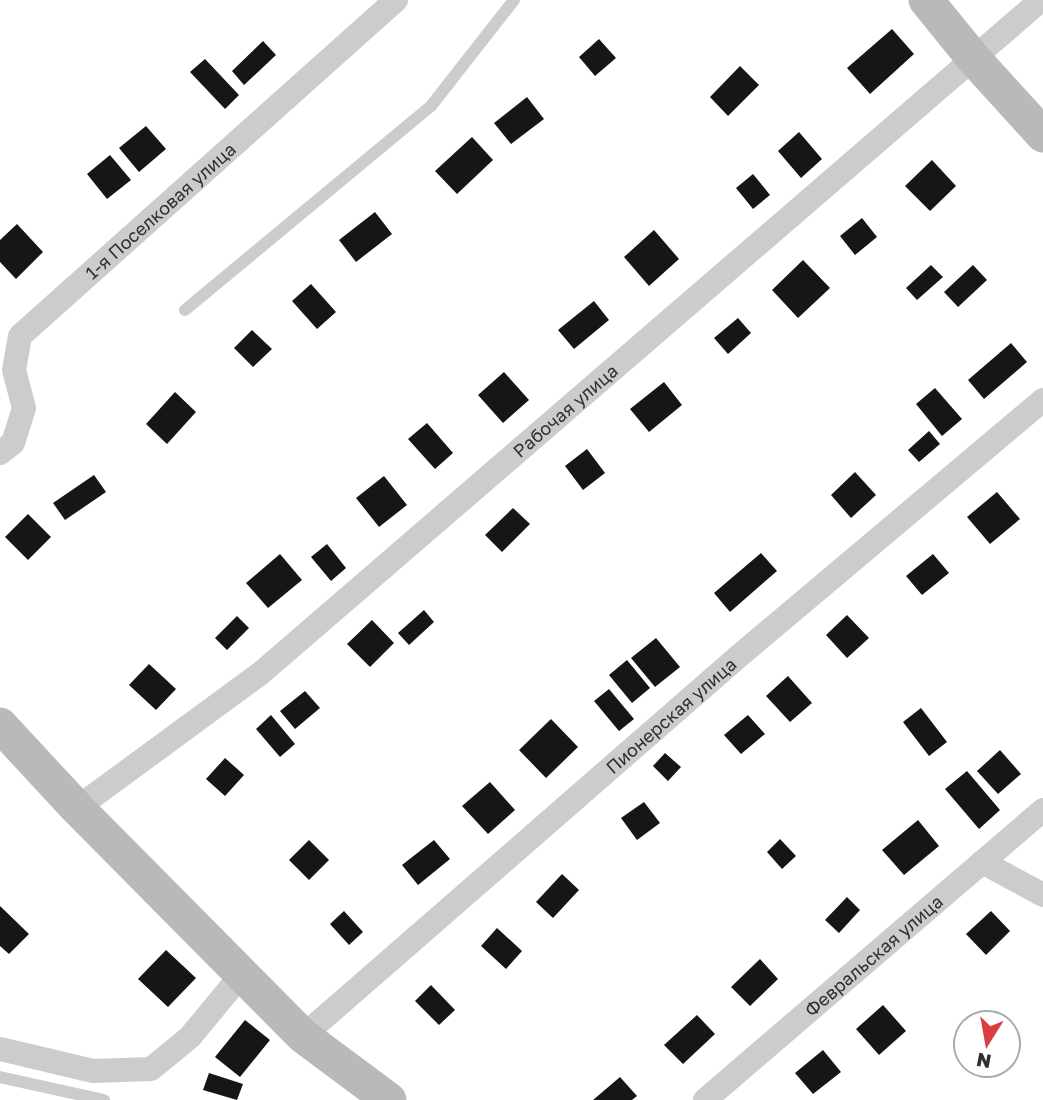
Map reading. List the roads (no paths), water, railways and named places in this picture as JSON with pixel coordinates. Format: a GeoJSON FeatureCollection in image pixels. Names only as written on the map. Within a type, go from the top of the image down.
{"type":"FeatureCollection","features":[{"type":"Feature","properties":{"kind":"street","name":"1-я Поселковая улица"},"geometry":{"type":"LineString","coordinates":[[0,453],[13,443],[24,408],[14,370],[20,336],[396,0]]}},
{"type":"Feature","properties":{"kind":"street"},"geometry":{"type":"LineString","coordinates":[[926,0],[973,58],[1043,135]]}},
{"type":"Feature","properties":{"kind":"street","name":"Рабочая улица"},"geometry":{"type":"LineString","coordinates":[[77,808],[261,673],[1041,0]]}},
{"type":"Feature","properties":{"kind":"street","name":"Пионерская улица"},"geometry":{"type":"LineString","coordinates":[[303,1035],[739,656],[1043,400]]}},
{"type":"Feature","properties":{"kind":"street"},"geometry":{"type":"LineString","coordinates":[[0,725],[77,808],[303,1035],[389,1100]]}},
{"type":"Feature","properties":{"kind":"street","name":"Февральская улица"},"geometry":{"type":"LineString","coordinates":[[705,1100],[1043,810]]}},
{"type":"Feature","properties":{"kind":"street"},"geometry":{"type":"LineString","coordinates":[[982,862],[1043,895]]}},
{"type":"Feature","properties":{"kind":"street"},"geometry":{"type":"LineString","coordinates":[[0,1049],[93,1071],[151,1069],[190,1037],[242,974]]}},
{"type":"Feature","properties":{"kind":"lane"},"geometry":{"type":"LineString","coordinates":[[185,310],[430,106],[514,0]]}},
{"type":"Feature","properties":{"kind":"lane"},"geometry":{"type":"LineString","coordinates":[[0,1077],[104,1100]]}}]}
